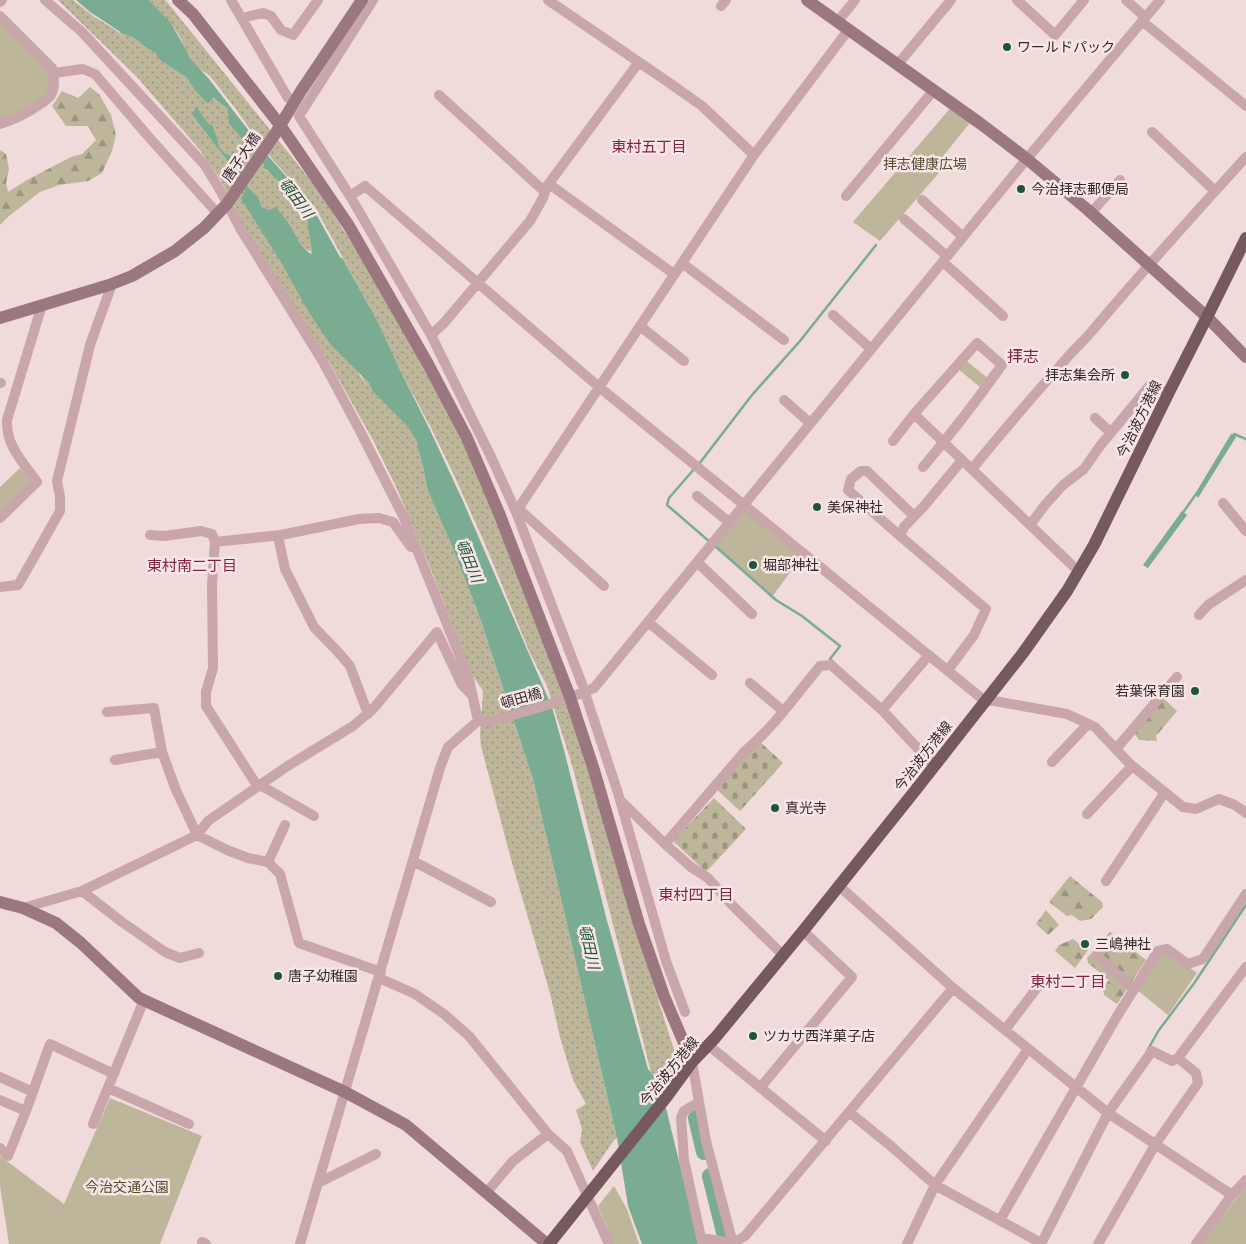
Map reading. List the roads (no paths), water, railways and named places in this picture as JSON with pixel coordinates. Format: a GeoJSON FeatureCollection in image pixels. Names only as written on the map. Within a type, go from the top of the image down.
{"type":"FeatureCollection","features":[{"type":"Feature","properties":{"kind":"main road","name":"今治波方港線"},"geometry":{"type":"LineString","coordinates":[[548,1244],[668,1096],[692,1062],[708,1046],[803,931],[1049,618],[1080,571],[1094,544],[1246,238]]}},
{"type":"Feature","properties":{"kind":"street"},"geometry":{"type":"LineString","coordinates":[[45,0],[82,32],[204,164],[220,190],[230,201],[240,228],[326,369],[405,520],[469,679],[472,695],[483,722],[448,747],[440,768],[300,1244]]}},
{"type":"Feature","properties":{"kind":"street"},"geometry":{"type":"LineString","coordinates":[[178,0],[193,14],[349,226],[428,364],[467,438],[498,513],[565,699],[593,767],[639,924],[664,996],[692,1062],[706,1141],[733,1244]]}},
{"type":"Feature","properties":{"kind":"street"},"geometry":{"type":"LineString","coordinates":[[231,0],[288,98]]}},
{"type":"Feature","properties":{"kind":"street"},"geometry":{"type":"LineString","coordinates":[[242,18],[263,13],[271,16],[281,30],[293,35],[318,0]]}},
{"type":"Feature","properties":{"kind":"street","name":"唐子大橋"},"geometry":{"type":"LineString","coordinates":[[0,318],[112,284],[132,276],[175,251],[204,228],[230,201],[362,0]]}},
{"type":"Feature","properties":{"kind":"street"},"geometry":{"type":"LineString","coordinates":[[373,0],[298,114],[350,196],[431,335],[516,512],[582,684]]}},
{"type":"Feature","properties":{"kind":"street"},"geometry":{"type":"LineString","coordinates":[[548,0],[702,106],[754,155]]}},
{"type":"Feature","properties":{"kind":"street"},"geometry":{"type":"LineString","coordinates":[[807,0],[1027,159],[1092,214],[1207,317],[1246,357]]}},
{"type":"Feature","properties":{"kind":"street"},"geometry":{"type":"LineString","coordinates":[[838,21],[856,0]]}},
{"type":"Feature","properties":{"kind":"street"},"geometry":{"type":"LineString","coordinates":[[898,64],[951,0]]}},
{"type":"Feature","properties":{"kind":"street"},"geometry":{"type":"LineString","coordinates":[[1017,0],[1055,34],[1084,0]]}},
{"type":"Feature","properties":{"kind":"street"},"geometry":{"type":"LineString","coordinates":[[1126,0],[1144,19],[1246,106]]}},
{"type":"Feature","properties":{"kind":"street","name":"頓田橋"},"geometry":{"type":"LineString","coordinates":[[483,722],[565,699],[594,688],[1027,159],[1160,0]]}},
{"type":"Feature","properties":{"kind":"street"},"geometry":{"type":"LineString","coordinates":[[0,16],[52,68],[54,73],[53,90],[50,97],[20,118],[0,124]]}},
{"type":"Feature","properties":{"kind":"street"},"geometry":{"type":"LineString","coordinates":[[525,536],[520,506],[754,155],[849,29]]}},
{"type":"Feature","properties":{"kind":"street"},"geometry":{"type":"LineString","coordinates":[[431,335],[444,323],[530,221],[547,188],[640,62]]}},
{"type":"Feature","properties":{"kind":"street"},"geometry":{"type":"LineString","coordinates":[[54,73],[82,69],[95,74],[218,214]]}},
{"type":"Feature","properties":{"kind":"street"},"geometry":{"type":"LineString","coordinates":[[846,196],[934,90]]}},
{"type":"Feature","properties":{"kind":"street"},"geometry":{"type":"LineString","coordinates":[[440,95],[547,188],[674,274]]}},
{"type":"Feature","properties":{"kind":"street"},"geometry":{"type":"LineString","coordinates":[[1152,132],[1214,191]]}},
{"type":"Feature","properties":{"kind":"street"},"geometry":{"type":"LineString","coordinates":[[972,469],[1011,421],[1246,157]]}},
{"type":"Feature","properties":{"kind":"street"},"geometry":{"type":"LineString","coordinates":[[1092,214],[1120,180]]}},
{"type":"Feature","properties":{"kind":"street"},"geometry":{"type":"LineString","coordinates":[[350,196],[365,186],[599,387],[985,701],[1067,714],[1095,727],[1132,766],[1183,807],[1196,809],[1219,799],[1235,805],[1246,813]]}},
{"type":"Feature","properties":{"kind":"street"},"geometry":{"type":"LineString","coordinates":[[922,200],[963,237]]}},
{"type":"Feature","properties":{"kind":"street"},"geometry":{"type":"LineString","coordinates":[[904,219],[1003,316]]}},
{"type":"Feature","properties":{"kind":"street"},"geometry":{"type":"LineString","coordinates":[[682,263],[784,340]]}},
{"type":"Feature","properties":{"kind":"street"},"geometry":{"type":"LineString","coordinates":[[0,587],[18,585],[22,580],[60,511],[57,481],[90,345],[112,284]]}},
{"type":"Feature","properties":{"kind":"street"},"geometry":{"type":"LineString","coordinates":[[0,518],[37,482],[8,439],[7,420],[42,305]]}},
{"type":"Feature","properties":{"kind":"street"},"geometry":{"type":"LineString","coordinates":[[833,315],[871,349]]}},
{"type":"Feature","properties":{"kind":"street"},"geometry":{"type":"LineString","coordinates":[[640,326],[684,362]]}},
{"type":"Feature","properties":{"kind":"street"},"geometry":{"type":"LineString","coordinates":[[892,441],[977,343],[1002,365],[971,408],[923,467]]}},
{"type":"Feature","properties":{"kind":"street"},"geometry":{"type":"LineString","coordinates":[[1030,525],[1063,485],[1084,469],[1151,384],[1168,394]]}},
{"type":"Feature","properties":{"kind":"street"},"geometry":{"type":"LineString","coordinates":[[784,400],[810,423]]}},
{"type":"Feature","properties":{"kind":"street"},"geometry":{"type":"LineString","coordinates":[[914,414],[1080,571]]}},
{"type":"Feature","properties":{"kind":"street"},"geometry":{"type":"LineString","coordinates":[[1095,418],[1111,433]]}},
{"type":"Feature","properties":{"kind":"street"},"geometry":{"type":"LineString","coordinates":[[900,536],[904,527],[962,460]]}},
{"type":"Feature","properties":{"kind":"street"},"geometry":{"type":"LineString","coordinates":[[914,516],[867,471],[861,471],[851,479],[848,490],[986,609],[974,636],[948,670]]}},
{"type":"Feature","properties":{"kind":"street"},"geometry":{"type":"LineString","coordinates":[[697,496],[729,522]]}},
{"type":"Feature","properties":{"kind":"street"},"geometry":{"type":"LineString","coordinates":[[1223,503],[1246,531]]}},
{"type":"Feature","properties":{"kind":"street"},"geometry":{"type":"LineString","coordinates":[[521,511],[604,586]]}},
{"type":"Feature","properties":{"kind":"street"},"geometry":{"type":"LineString","coordinates":[[215,542],[278,536],[359,519],[379,518],[393,522],[422,562]]}},
{"type":"Feature","properties":{"kind":"street"},"geometry":{"type":"LineString","coordinates":[[150,535],[164,536],[201,531],[212,534],[215,542],[212,584],[213,668],[206,692],[206,706],[259,786],[314,816]]}},
{"type":"Feature","properties":{"kind":"street"},"geometry":{"type":"LineString","coordinates":[[278,536],[286,569],[314,627],[350,666],[368,714]]}},
{"type":"Feature","properties":{"kind":"street"},"geometry":{"type":"LineString","coordinates":[[696,562],[752,614]]}},
{"type":"Feature","properties":{"kind":"street"},"geometry":{"type":"LineString","coordinates":[[1199,615],[1208,605],[1246,580]]}},
{"type":"Feature","properties":{"kind":"street"},"geometry":{"type":"LineString","coordinates":[[648,622],[712,675]]}},
{"type":"Feature","properties":{"kind":"street"},"geometry":{"type":"LineString","coordinates":[[23,908],[82,891],[198,835],[208,821],[286,767],[353,726],[373,710],[437,632],[462,685],[472,695]]}},
{"type":"Feature","properties":{"kind":"street"},"geometry":{"type":"LineString","coordinates":[[882,710],[929,655]]}},
{"type":"Feature","properties":{"kind":"street"},"geometry":{"type":"LineString","coordinates":[[665,844],[745,751],[783,711],[820,666],[831,665],[882,710],[934,766]]}},
{"type":"Feature","properties":{"kind":"street"},"geometry":{"type":"LineString","coordinates":[[1116,749],[1177,677]]}},
{"type":"Feature","properties":{"kind":"street"},"geometry":{"type":"LineString","coordinates":[[750,683],[783,711]]}},
{"type":"Feature","properties":{"kind":"street"},"geometry":{"type":"LineString","coordinates":[[586,696],[620,800],[666,961],[685,1012]]}},
{"type":"Feature","properties":{"kind":"street"},"geometry":{"type":"LineString","coordinates":[[107,712],[154,708],[162,752],[176,790],[198,835],[227,850],[248,858],[268,862],[280,874],[299,943],[380,974],[415,994],[444,1014],[469,1036],[548,1134],[566,1151],[609,1244]]}},
{"type":"Feature","properties":{"kind":"street"},"geometry":{"type":"LineString","coordinates":[[1052,762],[1088,724]]}},
{"type":"Feature","properties":{"kind":"street"},"geometry":{"type":"LineString","coordinates":[[115,760],[162,752]]}},
{"type":"Feature","properties":{"kind":"street"},"geometry":{"type":"LineString","coordinates":[[1087,814],[1132,766]]}},
{"type":"Feature","properties":{"kind":"street"},"geometry":{"type":"LineString","coordinates":[[1106,881],[1165,792]]}},
{"type":"Feature","properties":{"kind":"street"},"geometry":{"type":"LineString","coordinates":[[620,800],[665,844],[691,867],[708,878],[733,906],[783,955]]}},
{"type":"Feature","properties":{"kind":"street"},"geometry":{"type":"LineString","coordinates":[[268,862],[285,825]]}},
{"type":"Feature","properties":{"kind":"street"},"geometry":{"type":"LineString","coordinates":[[413,861],[491,902]]}},
{"type":"Feature","properties":{"kind":"street"},"geometry":{"type":"LineString","coordinates":[[838,885],[953,988],[1076,1088],[1108,1113],[1232,1195]]}},
{"type":"Feature","properties":{"kind":"street"},"geometry":{"type":"LineString","coordinates":[[82,891],[165,952],[180,958],[199,953]]}},
{"type":"Feature","properties":{"kind":"street"},"geometry":{"type":"LineString","coordinates":[[1000,1220],[1116,1018],[1158,951],[1167,948],[1188,964],[1203,959],[1246,894]]}},
{"type":"Feature","properties":{"kind":"street"},"geometry":{"type":"LineString","coordinates":[[0,902],[23,908],[56,923],[81,943],[139,998],[345,1092],[406,1126],[548,1244]]}},
{"type":"Feature","properties":{"kind":"street"},"geometry":{"type":"LineString","coordinates":[[760,1088],[852,977],[803,931]]}},
{"type":"Feature","properties":{"kind":"street"},"geometry":{"type":"LineString","coordinates":[[1097,956],[1134,989]]}},
{"type":"Feature","properties":{"kind":"street"},"geometry":{"type":"LineString","coordinates":[[849,1112],[892,1146],[935,1185],[1041,1244],[1108,1113],[1152,1051],[1172,1061],[1178,1058],[1246,967]]}},
{"type":"Feature","properties":{"kind":"street"},"geometry":{"type":"LineString","coordinates":[[1004,1030],[1039,985]]}},
{"type":"Feature","properties":{"kind":"street"},"geometry":{"type":"LineString","coordinates":[[699,1102],[684,1110],[681,1118],[684,1160],[702,1241],[733,1244],[745,1236],[953,988]]}},
{"type":"Feature","properties":{"kind":"street"},"geometry":{"type":"LineString","coordinates":[[93,1124],[144,1000]]}},
{"type":"Feature","properties":{"kind":"street"},"geometry":{"type":"LineString","coordinates":[[0,1148],[8,1156],[50,1044],[114,1074]]}},
{"type":"Feature","properties":{"kind":"street"},"geometry":{"type":"LineString","coordinates":[[708,1046],[826,1141]]}},
{"type":"Feature","properties":{"kind":"street"},"geometry":{"type":"LineString","coordinates":[[907,1244],[935,1185],[1028,1049]]}},
{"type":"Feature","properties":{"kind":"street"},"geometry":{"type":"LineString","coordinates":[[1098,1244],[1156,1145],[1198,1083],[1196,1073],[1178,1058]]}},
{"type":"Feature","properties":{"kind":"street"},"geometry":{"type":"LineString","coordinates":[[0,1077],[33,1092]]}},
{"type":"Feature","properties":{"kind":"street"},"geometry":{"type":"LineString","coordinates":[[108,1088],[189,1124]]}},
{"type":"Feature","properties":{"kind":"street"},"geometry":{"type":"LineString","coordinates":[[0,1100],[26,1111]]}},
{"type":"Feature","properties":{"kind":"street"},"geometry":{"type":"LineString","coordinates":[[486,1193],[514,1161],[548,1134]]}},
{"type":"Feature","properties":{"kind":"street"},"geometry":{"type":"LineString","coordinates":[[318,1183],[376,1154]]}},
{"type":"Feature","properties":{"kind":"street"},"geometry":{"type":"LineString","coordinates":[[1196,1244],[1232,1195],[1246,1180]]}},
{"type":"Feature","properties":{"kind":"water","name":"頓田川"},"geometry":{"type":"Polygon","coordinates":[[[76,0],[149,0],[170,22],[189,57],[209,79],[269,157],[310,203],[378,322],[463,501],[552,707],[606,917],[648,1069],[660,1083],[699,1244],[642,1244],[628,1206],[617,1138],[533,779],[478,612],[428,491],[416,440],[407,426],[373,392],[369,383],[331,345],[308,311],[281,262],[241,199],[245,191],[226,159],[192,115],[196,106],[208,123],[213,126],[220,148],[230,155],[239,167],[248,187],[258,197],[262,207],[269,210],[276,207],[289,224],[300,244],[311,254],[307,219],[300,205],[284,184],[263,168],[264,165],[250,143],[243,140],[229,123],[228,109],[214,97],[208,104],[196,92],[186,77],[159,59],[155,52],[90,12],[76,0]]]}},
{"type":"Feature","properties":{"kind":"water"},"geometry":{"type":"Polygon","coordinates":[[[1231,434],[1236,437],[1198,498],[1195,494],[1231,434]]]}},
{"type":"Feature","properties":{"kind":"water"},"geometry":{"type":"Polygon","coordinates":[[[1182,511],[1187,515],[1148,568],[1143,565],[1182,511]]]}},
{"type":"Feature","properties":{"kind":"waterway"},"geometry":{"type":"LineString","coordinates":[[699,464],[752,395],[800,341],[876,245]]}},
{"type":"Feature","properties":{"kind":"waterway"},"geometry":{"type":"LineString","coordinates":[[1233,437],[1234,434],[1246,439]]}},
{"type":"Feature","properties":{"kind":"waterway"},"geometry":{"type":"LineString","coordinates":[[695,468],[669,498],[667,505],[710,542]]}},
{"type":"Feature","properties":{"kind":"waterway"},"geometry":{"type":"LineString","coordinates":[[1182,514],[1196,494]]}},
{"type":"Feature","properties":{"kind":"waterway"},"geometry":{"type":"LineString","coordinates":[[715,546],[776,600],[802,616],[840,646],[830,659],[833,662]]}},
{"type":"Feature","properties":{"kind":"waterway"},"geometry":{"type":"LineString","coordinates":[[1147,1051],[1159,1030],[1195,982],[1246,905]]}},
{"type":"Feature","properties":{"kind":"waterway"},"geometry":{"type":"LineString","coordinates":[[696,1118],[704,1152]]}},
{"type":"Feature","properties":{"kind":"waterway"},"geometry":{"type":"LineString","coordinates":[[710,1176],[727,1244]]}},
{"type":"Feature","properties":{"kind":"place","name":"ワールドパック"},"geometry":{"type":"Point","coordinates":[1007,47]}},
{"type":"Feature","properties":{"kind":"place","name":"今治拝志郵便局"},"geometry":{"type":"Point","coordinates":[1021,189]}},
{"type":"Feature","properties":{"kind":"place","name":"拝志集会所"},"geometry":{"type":"Point","coordinates":[1125,375]}},
{"type":"Feature","properties":{"kind":"place","name":"美保神社"},"geometry":{"type":"Point","coordinates":[817,507]}},
{"type":"Feature","properties":{"kind":"place","name":"堀部神社"},"geometry":{"type":"Point","coordinates":[753,565]}},
{"type":"Feature","properties":{"kind":"place","name":"若葉保育園"},"geometry":{"type":"Point","coordinates":[1195,691]}},
{"type":"Feature","properties":{"kind":"place","name":"真光寺"},"geometry":{"type":"Point","coordinates":[775,808]}},
{"type":"Feature","properties":{"kind":"place","name":"三嶋神社"},"geometry":{"type":"Point","coordinates":[1085,944]}},
{"type":"Feature","properties":{"kind":"place","name":"唐子幼稚園"},"geometry":{"type":"Point","coordinates":[278,976]}},
{"type":"Feature","properties":{"kind":"place","name":"ツカサ西洋菓子店"},"geometry":{"type":"Point","coordinates":[753,1036]}},
{"type":"Feature","properties":{"kind":"district","name":"東村五丁目"},"geometry":{"type":"Point","coordinates":[649,147]}},
{"type":"Feature","properties":{"kind":"district","name":"拝志"},"geometry":{"type":"Point","coordinates":[1023,356]}},
{"type":"Feature","properties":{"kind":"district","name":"東村南二丁目"},"geometry":{"type":"Point","coordinates":[192,566]}},
{"type":"Feature","properties":{"kind":"district","name":"東村四丁目"},"geometry":{"type":"Point","coordinates":[696,895]}},
{"type":"Feature","properties":{"kind":"district","name":"東村二丁目"},"geometry":{"type":"Point","coordinates":[1068,982]}},
{"type":"Feature","properties":{"kind":"park label","name":"拝志健康広場"},"geometry":{"type":"Point","coordinates":[925,164]}},
{"type":"Feature","properties":{"kind":"park label","name":"今治交通公園"},"geometry":{"type":"Point","coordinates":[127,1187]}}]}
